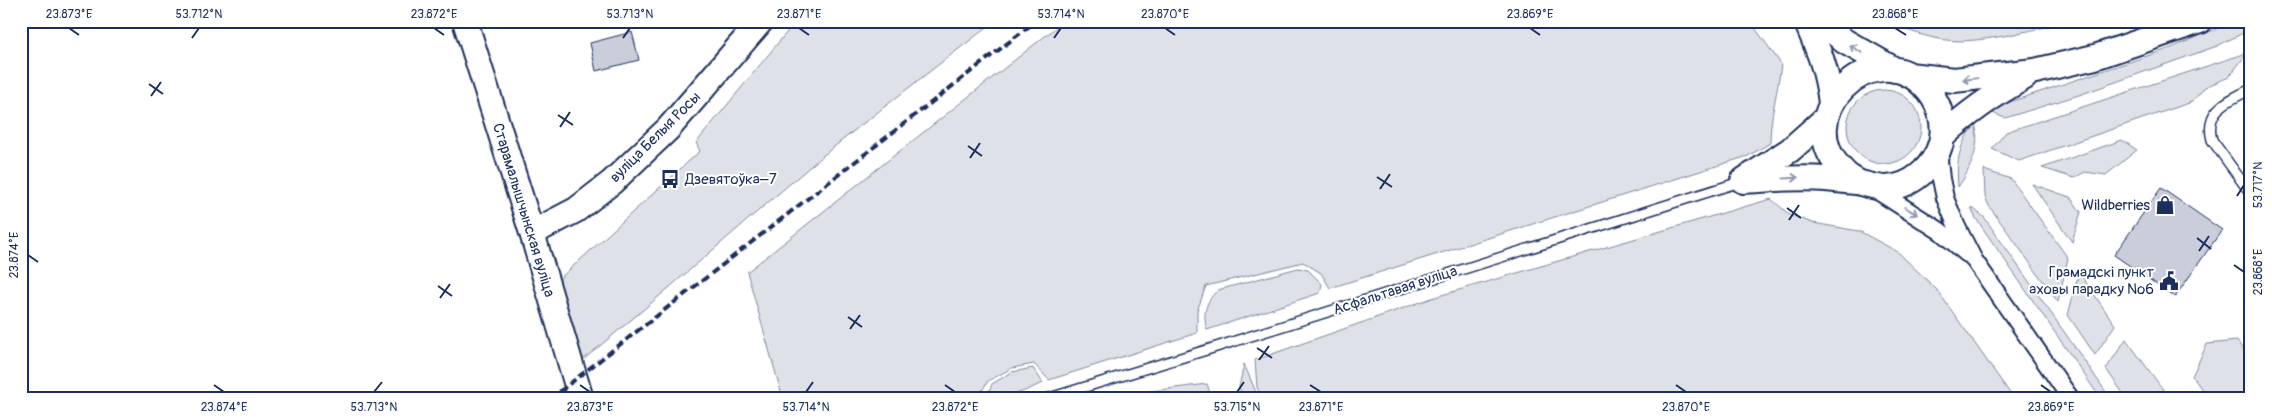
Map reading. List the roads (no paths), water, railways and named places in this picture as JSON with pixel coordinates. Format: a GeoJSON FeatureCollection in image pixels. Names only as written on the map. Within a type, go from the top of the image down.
{"type":"FeatureCollection","features":[{"type":"Feature","properties":{"kind":"street","name":"Старамалышчынская вуліца"},"geometry":{"type":"LineString","coordinates":[[465,21],[532,233],[581,399]]}},
{"type":"Feature","properties":{"kind":"street","name":"вуліца Белыя Росы"},"geometry":{"type":"LineString","coordinates":[[532,233],[576,210],[612,182],[668,129],[762,21]]}},
{"type":"Feature","properties":{"kind":"street"},"geometry":{"type":"LineString","coordinates":[[1806,21],[1828,76],[1828,111],[1825,138],[1831,156],[1843,171],[1940,231],[1974,260]]}},
{"type":"Feature","properties":{"kind":"street"},"geometry":{"type":"LineString","coordinates":[[1822,21],[1844,41],[1925,86],[1936,101],[1942,119],[1940,144],[1941,179],[1945,198],[1957,227],[1974,260],[2071,399]]}},
{"type":"Feature","properties":{"kind":"street"},"geometry":{"type":"LineString","coordinates":[[1743,181],[1790,150],[1828,111],[1842,87],[1857,76],[1875,70],[1954,80],[2036,71],[2095,57],[2200,21]]}},
{"type":"Feature","properties":{"kind":"street"},"geometry":{"type":"LineString","coordinates":[[1743,181],[1800,178],[1886,188],[1903,185],[1918,177],[1930,166],[1940,144],[1974,109],[2036,71]]}},
{"type":"Feature","properties":{"kind":"lane"},"geometry":{"type":"LineString","coordinates":[[2251,89],[2224,103],[2216,111],[2210,130],[2212,140],[2251,194]]}},
{"type":"Feature","properties":{"kind":"lane","name":"Асфальтавая вуліца"},"geometry":{"type":"LineString","coordinates":[[1046,399],[1743,181]]}},
{"type":"Feature","properties":{"kind":"railway"},"geometry":{"type":"LineString","coordinates":[[550,399],[1036,21]]}},
{"type":"Feature","properties":{"kind":"place","name":"Дзевятоўка–7"},"geometry":{"type":"Point","coordinates":[670,179]}},
{"type":"Feature","properties":{"kind":"place","name":"Wildberries"},"geometry":{"type":"Point","coordinates":[2165,205]}},
{"type":"Feature","properties":{"kind":"place","name":"Грамадскі пункт аховы парадку №6"},"geometry":{"type":"Point","coordinates":[2169,281]}}]}
